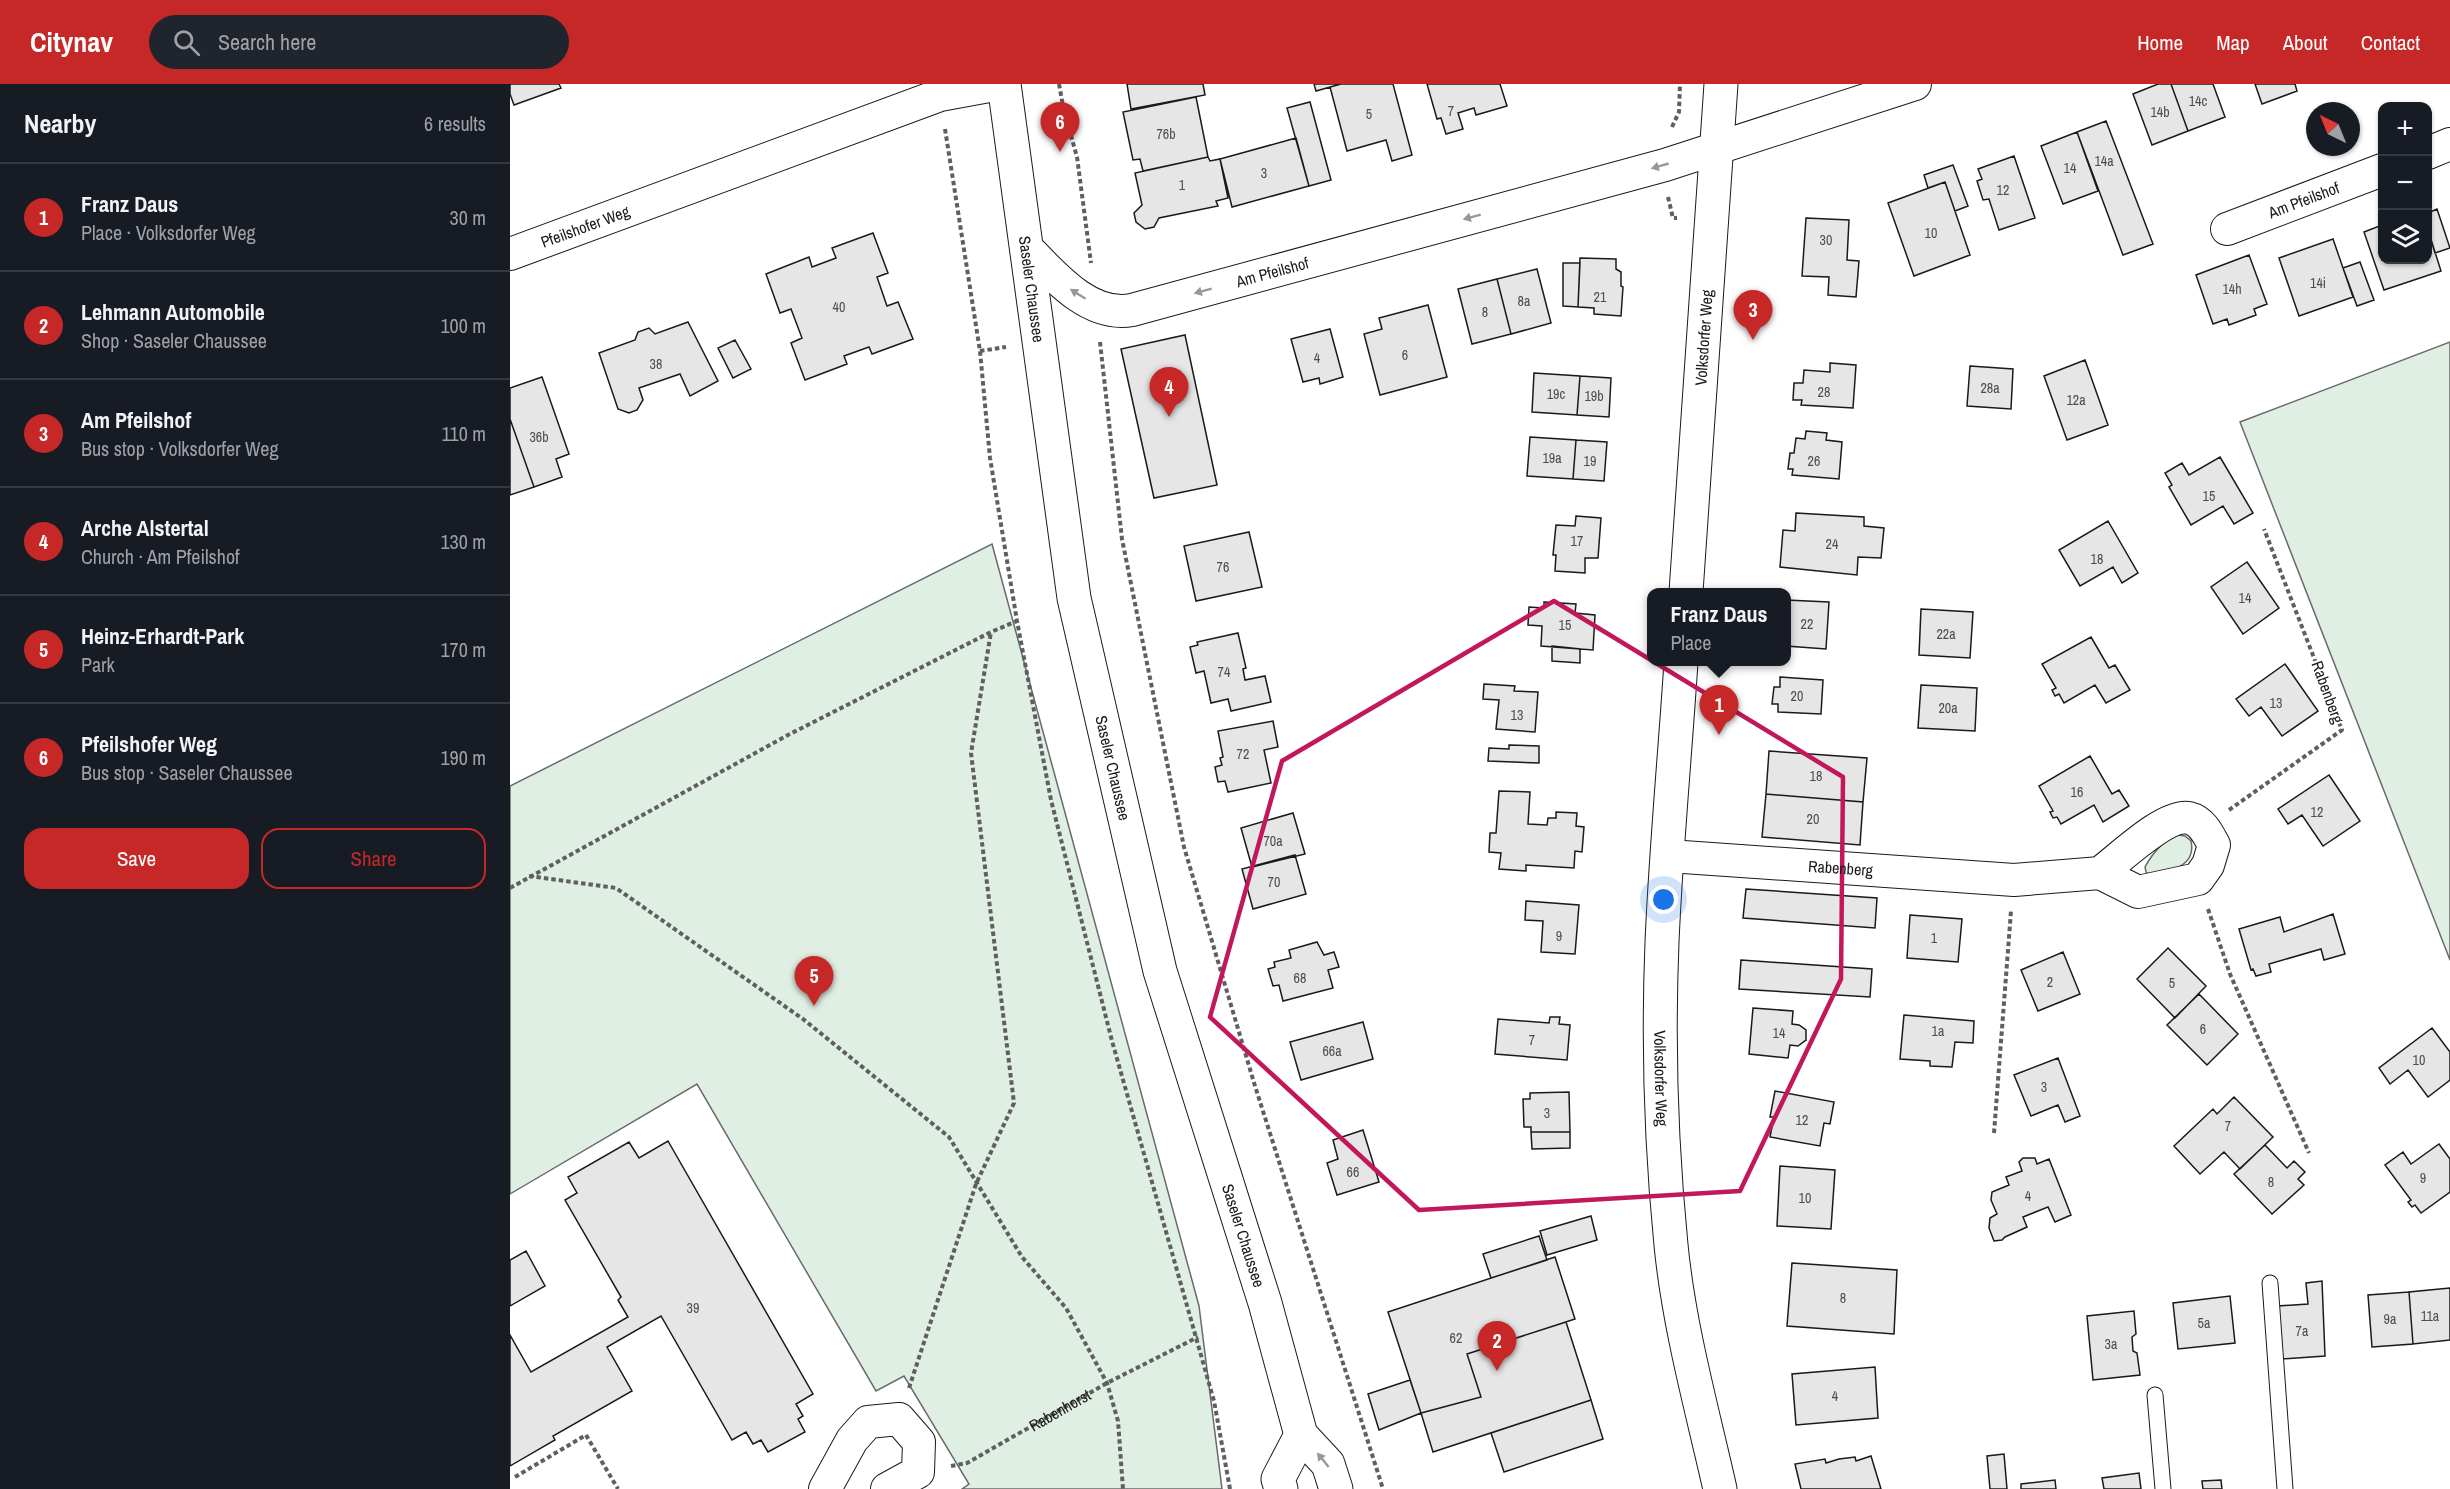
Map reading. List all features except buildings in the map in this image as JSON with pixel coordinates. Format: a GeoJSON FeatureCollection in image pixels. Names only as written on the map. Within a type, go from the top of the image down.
{"type":"FeatureCollection","features":[{"type":"Feature","properties":{"kind":"main road","name":"Saseler Chaussee"},"geometry":{"type":"LineString","coordinates":[[1002,84],[1074,598],[1160,971],[1264,1303],[1301,1436],[1328,1464],[1336,1489]]}},
{"type":"Feature","properties":{"kind":"main road","name":"Volksdorfer Weg"},"geometry":{"type":"LineString","coordinates":[[1686,588],[1721,84]]}},
{"type":"Feature","properties":{"kind":"main road","name":"Volksdorfer Weg"},"geometry":{"type":"LineString","coordinates":[[1681,666],[1662,941],[1661,1041],[1664,1156],[1671,1246],[1678,1297],[1720,1489]]}},
{"type":"Feature","properties":{"kind":"main road"},"geometry":{"type":"LineString","coordinates":[[1281,1489],[1278,1479],[1301,1436]]}},
{"type":"Feature","properties":{"kind":"street","name":"Pfeilshofer Weg"},"geometry":{"type":"LineString","coordinates":[[510,254],[940,94],[1002,84]]}},
{"type":"Feature","properties":{"kind":"street","name":"Am Pfeilshof"},"geometry":{"type":"LineString","coordinates":[[1026,247],[1071,290],[1097,319],[1115,312],[1132,310],[1653,168],[1915,84]]}},
{"type":"Feature","properties":{"kind":"street"},"geometry":{"type":"LineString","coordinates":[[2432,151],[2450,144]]}},
{"type":"Feature","properties":{"kind":"street","name":"Am Pfeilshof"},"geometry":{"type":"LineString","coordinates":[[2226,229],[2378,172]]}},
{"type":"Feature","properties":{"kind":"street"},"geometry":{"type":"LineString","coordinates":[[2189,818],[2204,827],[2214,845],[2208,864],[2198,879],[2138,892],[2100,873],[2169,821],[2189,818]]}},
{"type":"Feature","properties":{"kind":"street","name":"Rabenberg"},"geometry":{"type":"LineString","coordinates":[[1669,856],[2014,880],[2100,873]]}},
{"type":"Feature","properties":{"kind":"street"},"geometry":{"type":"LineString","coordinates":[[825,1489],[852,1440],[868,1422],[899,1419],[919,1442],[918,1472],[887,1489]]}},
{"type":"Feature","properties":{"kind":"lane"},"geometry":{"type":"LineString","coordinates":[[2270,1283],[2285,1489]]}},
{"type":"Feature","properties":{"kind":"lane"},"geometry":{"type":"LineString","coordinates":[[2155,1395],[2163,1489]]}},
{"type":"Feature","properties":{"kind":"path"},"geometry":{"type":"LineString","coordinates":[[1059,84],[1077,157],[1088,233],[1122,539],[1184,847],[1259,1097],[1383,1489]]}},
{"type":"Feature","properties":{"kind":"path"},"geometry":{"type":"LineString","coordinates":[[1670,130],[1679,112],[1680,84]]}},
{"type":"Feature","properties":{"kind":"path"},"geometry":{"type":"LineString","coordinates":[[940,94],[980,351],[990,458],[1017,621],[1052,800],[1084,936],[1214,1401],[1230,1489]]}},
{"type":"Feature","properties":{"kind":"path","name":"Rabenberg"},"geometry":{"type":"LineString","coordinates":[[2204,827],[2342,730],[2264,529]]}},
{"type":"Feature","properties":{"kind":"path"},"geometry":{"type":"LineString","coordinates":[[510,888],[788,735],[1017,621]]}},
{"type":"Feature","properties":{"kind":"path"},"geometry":{"type":"LineString","coordinates":[[899,1419],[976,1184],[1014,1103],[971,753],[991,632]]}},
{"type":"Feature","properties":{"kind":"path"},"geometry":{"type":"LineString","coordinates":[[529,876],[616,888],[803,1019],[949,1137],[1022,1257],[1066,1308],[1107,1383],[1118,1421],[1123,1489]]}},
{"type":"Feature","properties":{"kind":"path"},"geometry":{"type":"LineString","coordinates":[[2198,879],[2230,974],[2309,1153]]}},
{"type":"Feature","properties":{"kind":"path"},"geometry":{"type":"LineString","coordinates":[[1994,1134],[2014,880]]}},
{"type":"Feature","properties":{"kind":"path","name":"Rabenhorst"},"geometry":{"type":"LineString","coordinates":[[918,1472],[967,1463],[1107,1383],[1197,1337]]}},
{"type":"Feature","properties":{"kind":"path"},"geometry":{"type":"LineString","coordinates":[[515,1477],[586,1435],[618,1489]]}},
{"type":"Feature","properties":{"kind":"highlighted area"},"geometry":{"type":"Polygon","coordinates":[[[1554,601],[1843,777],[1841,979],[1740,1191],[1419,1210],[1210,1017],[1282,761],[1554,601]]]}},
{"type":"Feature","properties":{"kind":"green space"},"geometry":{"type":"Polygon","coordinates":[[[2450,342],[2450,960],[2240,422],[2450,342]]]}},
{"type":"Feature","properties":{"kind":"green space"},"geometry":{"type":"Polygon","coordinates":[[[992,544],[1199,1306],[1222,1489],[962,1489],[969,1484],[904,1376],[876,1391],[697,1084],[510,1194],[510,786],[992,544]]]}},
{"type":"Feature","properties":{"kind":"green space"},"geometry":{"type":"Polygon","coordinates":[[[2178,835],[2185,836],[2191,841],[2190,857],[2179,867],[2149,875],[2145,867],[2151,857],[2163,843],[2178,835]]]}},
{"type":"Feature","properties":{"kind":"place","name":"Pfeilshofer Weg"},"geometry":{"type":"Point","coordinates":[1060,152]}},
{"type":"Feature","properties":{"kind":"place","name":"Am Pfeilshof"},"geometry":{"type":"Point","coordinates":[1753,340]}},
{"type":"Feature","properties":{"kind":"place","name":"Arche Alstertal"},"geometry":{"type":"Point","coordinates":[1169,417]}},
{"type":"Feature","properties":{"kind":"place","name":"Franz Daus"},"geometry":{"type":"Point","coordinates":[1719,735]}},
{"type":"Feature","properties":{"kind":"place","name":"Heinz-Erhardt-Park"},"geometry":{"type":"Point","coordinates":[814,1006]}},
{"type":"Feature","properties":{"kind":"place","name":"Lehmann Automobile"},"geometry":{"type":"Point","coordinates":[1497,1371]}}]}
